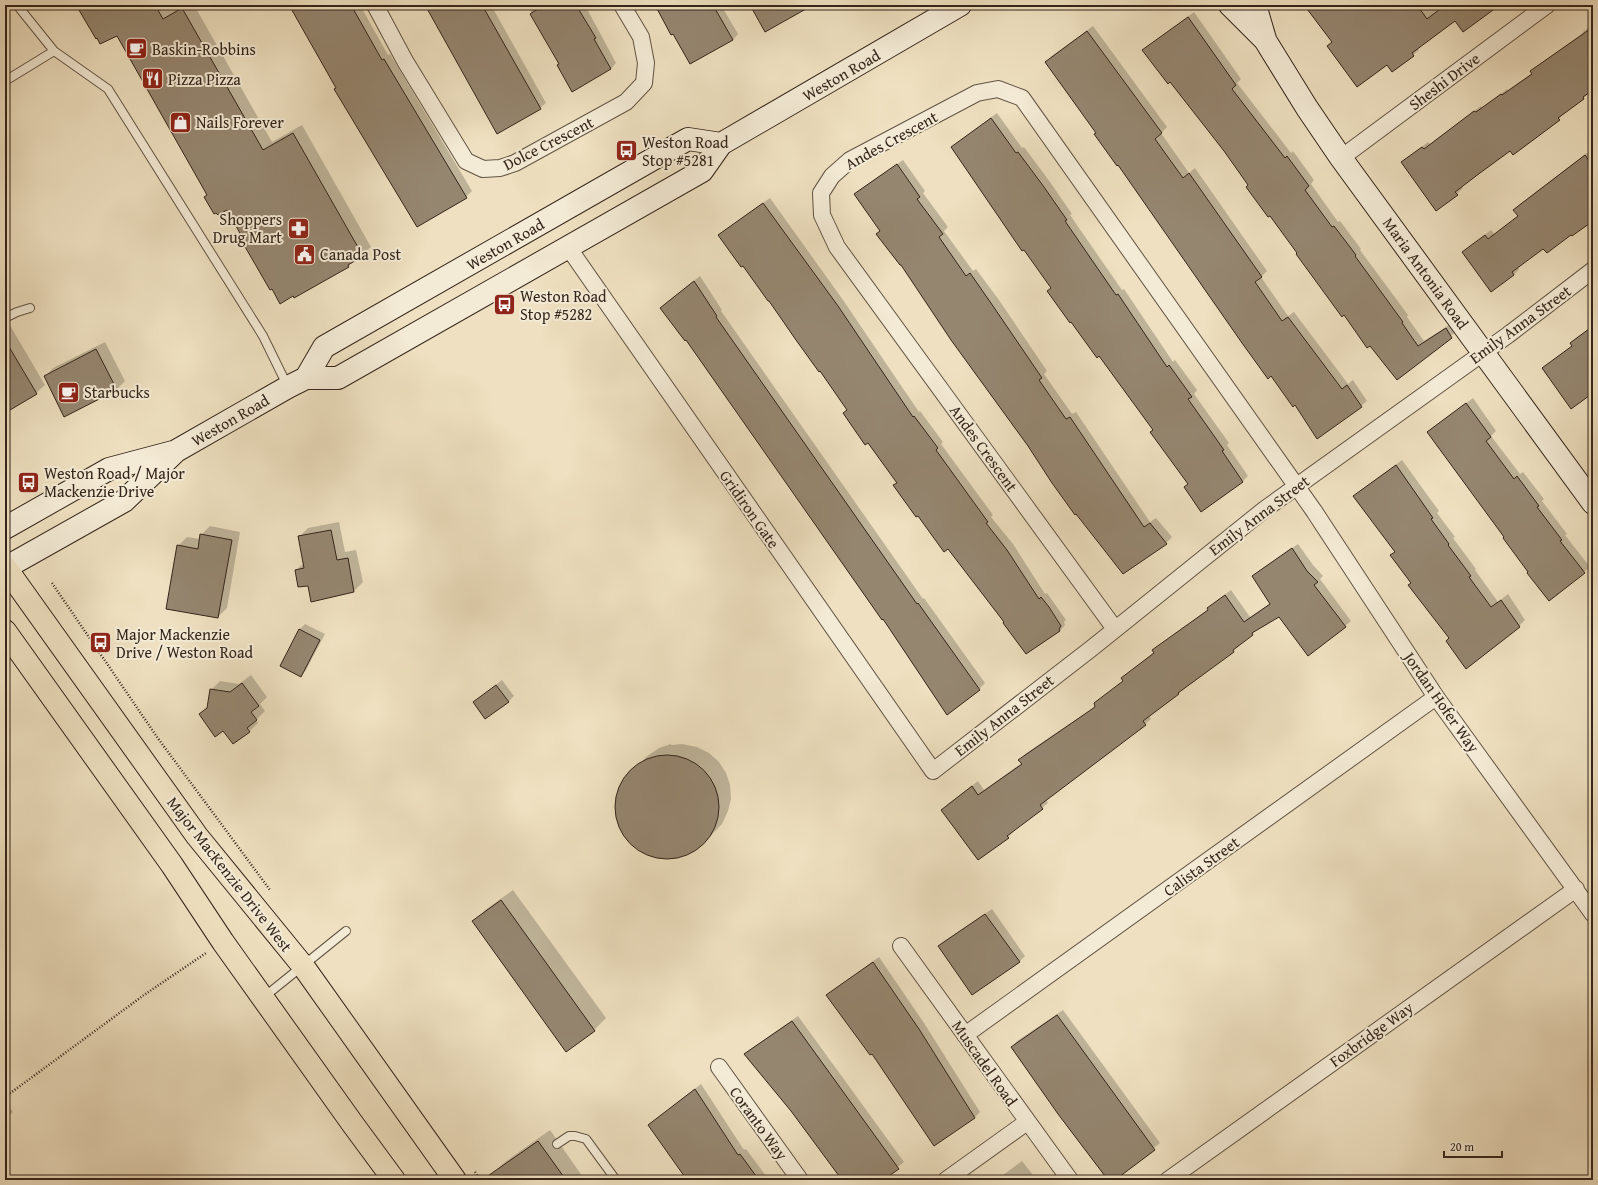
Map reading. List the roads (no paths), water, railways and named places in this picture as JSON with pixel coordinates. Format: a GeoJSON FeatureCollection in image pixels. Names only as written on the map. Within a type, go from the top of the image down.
{"type":"FeatureCollection","features":[{"type":"Feature","properties":{"kind":"main road","name":"Weston Road"},"geometry":{"type":"LineString","coordinates":[[297,382],[338,378],[702,171],[721,144],[960,5]]}},
{"type":"Feature","properties":{"kind":"main road","name":"Maria Antonia Road"},"geometry":{"type":"LineString","coordinates":[[1230,5],[1265,40],[1307,108],[1341,158],[1593,503]]}},
{"type":"Feature","properties":{"kind":"main road","name":"Maria Antonia Road"},"geometry":{"type":"LineString","coordinates":[[1255,5],[1265,40]]}},
{"type":"Feature","properties":{"kind":"main road","name":"Weston Road"},"geometry":{"type":"LineString","coordinates":[[5,567],[124,501],[176,451],[297,382],[324,347],[688,139],[721,144]]}},
{"type":"Feature","properties":{"kind":"main road","name":"Weston Road"},"geometry":{"type":"LineString","coordinates":[[5,528],[109,469],[176,451]]}},
{"type":"Feature","properties":{"kind":"main road","name":"Major MacKenzie Drive West"},"geometry":{"type":"LineString","coordinates":[[5,567],[197,836],[303,966],[463,1174]]}},
{"type":"Feature","properties":{"kind":"main road"},"geometry":{"type":"LineString","coordinates":[[5,631],[172,864],[223,942],[394,1180]]}},
{"type":"Feature","properties":{"kind":"street","name":"Dolce Crescent"},"geometry":{"type":"LineString","coordinates":[[376,5],[406,61],[466,160],[483,169],[500,168],[515,163],[626,102],[644,83],[646,62],[641,37],[622,5]]}},
{"type":"Feature","properties":{"kind":"street","name":"Sheshi Drive"},"geometry":{"type":"LineString","coordinates":[[1341,158],[1547,5]]}},
{"type":"Feature","properties":{"kind":"street","name":"Andes Crescent"},"geometry":{"type":"LineString","coordinates":[[1116,629],[837,247],[822,215],[821,193],[832,176],[850,160],[977,93],[998,89],[1022,98],[1296,486]]}},
{"type":"Feature","properties":{"kind":"street","name":"Gridiron Gate"},"geometry":{"type":"LineString","coordinates":[[568,246],[933,771]]}},
{"type":"Feature","properties":{"kind":"street","name":"Emily Anna Street"},"geometry":{"type":"LineString","coordinates":[[933,771],[1116,629],[1265,509],[1483,352],[1593,270]]}},
{"type":"Feature","properties":{"kind":"street","name":"Jordan Hofer Way"},"geometry":{"type":"LineString","coordinates":[[1296,486],[1436,697],[1593,914]]}},
{"type":"Feature","properties":{"kind":"street","name":"Calista Street"},"geometry":{"type":"LineString","coordinates":[[965,1034],[1436,697]]}},
{"type":"Feature","properties":{"kind":"street","name":"Foxbridge Way"},"geometry":{"type":"LineString","coordinates":[[1168,1180],[1576,889]]}},
{"type":"Feature","properties":{"kind":"street","name":"Muscadel Road"},"geometry":{"type":"LineString","coordinates":[[901,946],[1070,1180]]}},
{"type":"Feature","properties":{"kind":"street","name":"Coranto Way"},"geometry":{"type":"LineString","coordinates":[[719,1067],[800,1180]]}},
{"type":"Feature","properties":{"kind":"street"},"geometry":{"type":"LineString","coordinates":[[946,1180],[1027,1122]]}},
{"type":"Feature","properties":{"kind":"lane"},"geometry":{"type":"LineString","coordinates":[[17,5],[54,51],[108,89],[263,336],[297,382]]}},
{"type":"Feature","properties":{"kind":"lane"},"geometry":{"type":"LineString","coordinates":[[5,81],[54,51]]}},
{"type":"Feature","properties":{"kind":"lane"},"geometry":{"type":"LineString","coordinates":[[5,318],[16,312],[30,308]]}},
{"type":"Feature","properties":{"kind":"lane"},"geometry":{"type":"LineString","coordinates":[[264,998],[346,932]]}},
{"type":"Feature","properties":{"kind":"lane"},"geometry":{"type":"LineString","coordinates":[[557,1144],[569,1136],[586,1139],[616,1180]]}},
{"type":"Feature","properties":{"kind":"place","name":"Baskin-Robbins"},"geometry":{"type":"Point","coordinates":[136,49]}},
{"type":"Feature","properties":{"kind":"place","name":"Pizza Pizza"},"geometry":{"type":"Point","coordinates":[153,79]}},
{"type":"Feature","properties":{"kind":"place","name":"Nails Forever"},"geometry":{"type":"Point","coordinates":[180,122]}},
{"type":"Feature","properties":{"kind":"place","name":"Weston Road Stop #5281"},"geometry":{"type":"Point","coordinates":[627,151]}},
{"type":"Feature","properties":{"kind":"place","name":"Shoppers Drug Mart"},"geometry":{"type":"Point","coordinates":[298,228]}},
{"type":"Feature","properties":{"kind":"place","name":"Canada Post"},"geometry":{"type":"Point","coordinates":[305,254]}},
{"type":"Feature","properties":{"kind":"place","name":"Weston Road Stop #5282"},"geometry":{"type":"Point","coordinates":[505,305]}},
{"type":"Feature","properties":{"kind":"place","name":"Starbucks"},"geometry":{"type":"Point","coordinates":[68,392]}},
{"type":"Feature","properties":{"kind":"place","name":"Weston Road / Major Mackenzie Drive"},"geometry":{"type":"Point","coordinates":[28,482]}},
{"type":"Feature","properties":{"kind":"place","name":"Major Mackenzie Drive / Weston Road"},"geometry":{"type":"Point","coordinates":[101,643]}}]}
